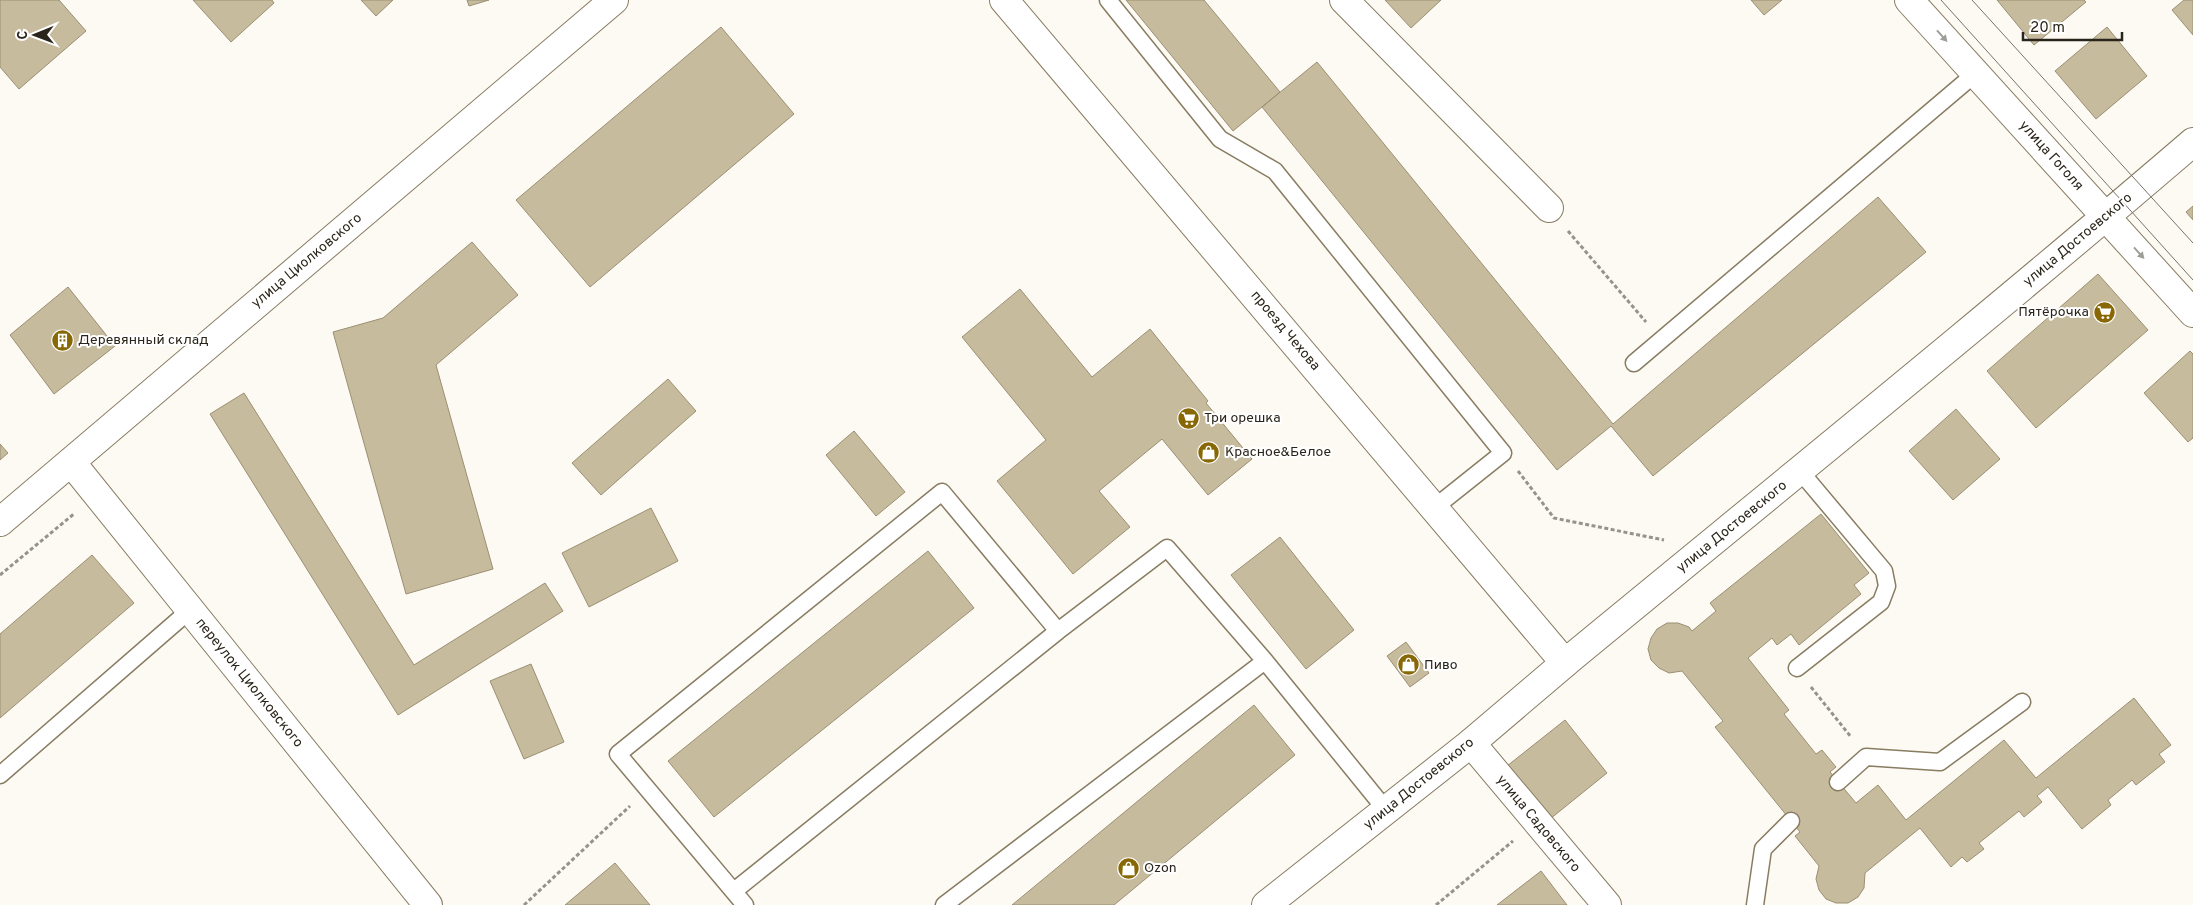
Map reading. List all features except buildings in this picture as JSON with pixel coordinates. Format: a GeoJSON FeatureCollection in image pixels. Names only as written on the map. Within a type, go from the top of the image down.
{"type":"FeatureCollection","features":[{"type":"Feature","properties":{"kind":"street","name":"улица Циолковского"},"geometry":{"type":"LineString","coordinates":[[0,522],[614,0]]}},
{"type":"Feature","properties":{"kind":"street","name":"проезд Чехова"},"geometry":{"type":"LineString","coordinates":[[1004,0],[1565,663]]}},
{"type":"Feature","properties":{"kind":"street"},"geometry":{"type":"LineString","coordinates":[[1344,0],[1549,208]]}},
{"type":"Feature","properties":{"kind":"street","name":"улица Гоголя"},"geometry":{"type":"LineString","coordinates":[[1909,0],[2193,314]]}},
{"type":"Feature","properties":{"kind":"street","name":"улица Достоевского"},"geometry":{"type":"LineString","coordinates":[[1267,905],[1471,742],[1704,548],[1800,472],[2107,217],[2193,142]]}},
{"type":"Feature","properties":{"kind":"street","name":"переулок Циолковского"},"geometry":{"type":"LineString","coordinates":[[71,462],[428,905]]}},
{"type":"Feature","properties":{"kind":"street","name":"улица Садовского"},"geometry":{"type":"LineString","coordinates":[[1471,742],[1535,822],[1606,905]]}},
{"type":"Feature","properties":{"kind":"lane"},"geometry":{"type":"LineString","coordinates":[[1108,0],[1220,139],[1275,170],[1504,453],[1434,508]]}},
{"type":"Feature","properties":{"kind":"lane"},"geometry":{"type":"LineString","coordinates":[[1634,363],[1976,73]]}},
{"type":"Feature","properties":{"kind":"lane"},"geometry":{"type":"LineString","coordinates":[[1797,668],[1881,602],[1887,586],[1884,572],[1800,472]]}},
{"type":"Feature","properties":{"kind":"lane"},"geometry":{"type":"LineString","coordinates":[[745,905],[618,754],[942,492],[1058,631]]}},
{"type":"Feature","properties":{"kind":"lane"},"geometry":{"type":"LineString","coordinates":[[734,891],[1058,631],[1167,548],[1266,660],[1386,810]]}},
{"type":"Feature","properties":{"kind":"lane"},"geometry":{"type":"LineString","coordinates":[[0,775],[190,610]]}},
{"type":"Feature","properties":{"kind":"lane"},"geometry":{"type":"LineString","coordinates":[[944,905],[1266,660]]}},
{"type":"Feature","properties":{"kind":"lane"},"geometry":{"type":"LineString","coordinates":[[1838,782],[1866,757],[1940,762],[2022,702]]}},
{"type":"Feature","properties":{"kind":"lane"},"geometry":{"type":"LineString","coordinates":[[1755,905],[1763,849],[1791,820]]}},
{"type":"Feature","properties":{"kind":"path"},"geometry":{"type":"LineString","coordinates":[[1549,208],[1661,340]]}},
{"type":"Feature","properties":{"kind":"path"},"geometry":{"type":"LineString","coordinates":[[1504,453],[1554,518],[1704,548]]}},
{"type":"Feature","properties":{"kind":"path"},"geometry":{"type":"LineString","coordinates":[[0,575],[97,494]]}},
{"type":"Feature","properties":{"kind":"path"},"geometry":{"type":"LineString","coordinates":[[1797,668],[1866,757]]}},
{"type":"Feature","properties":{"kind":"path"},"geometry":{"type":"LineString","coordinates":[[524,905],[648,789]]}},
{"type":"Feature","properties":{"kind":"path"},"geometry":{"type":"LineString","coordinates":[[1436,905],[1535,822]]}},
{"type":"Feature","properties":{"kind":"tram line"},"geometry":{"type":"LineString","coordinates":[[1941,0],[2193,280]]}},
{"type":"Feature","properties":{"kind":"tram line"},"geometry":{"type":"LineString","coordinates":[[1972,0],[2193,243]]}},
{"type":"Feature","properties":{"kind":"place","name":"Пятёрочка"},"geometry":{"type":"Point","coordinates":[2105,312]}},
{"type":"Feature","properties":{"kind":"place","name":"Деревянный склад"},"geometry":{"type":"Point","coordinates":[62,340]}},
{"type":"Feature","properties":{"kind":"place","name":"Три орешка"},"geometry":{"type":"Point","coordinates":[1188,418]}},
{"type":"Feature","properties":{"kind":"place","name":"Красное&Белое"},"geometry":{"type":"Point","coordinates":[1209,452]}},
{"type":"Feature","properties":{"kind":"place","name":"Пиво"},"geometry":{"type":"Point","coordinates":[1408,665]}},
{"type":"Feature","properties":{"kind":"place","name":"Ozon"},"geometry":{"type":"Point","coordinates":[1128,868]}}]}
